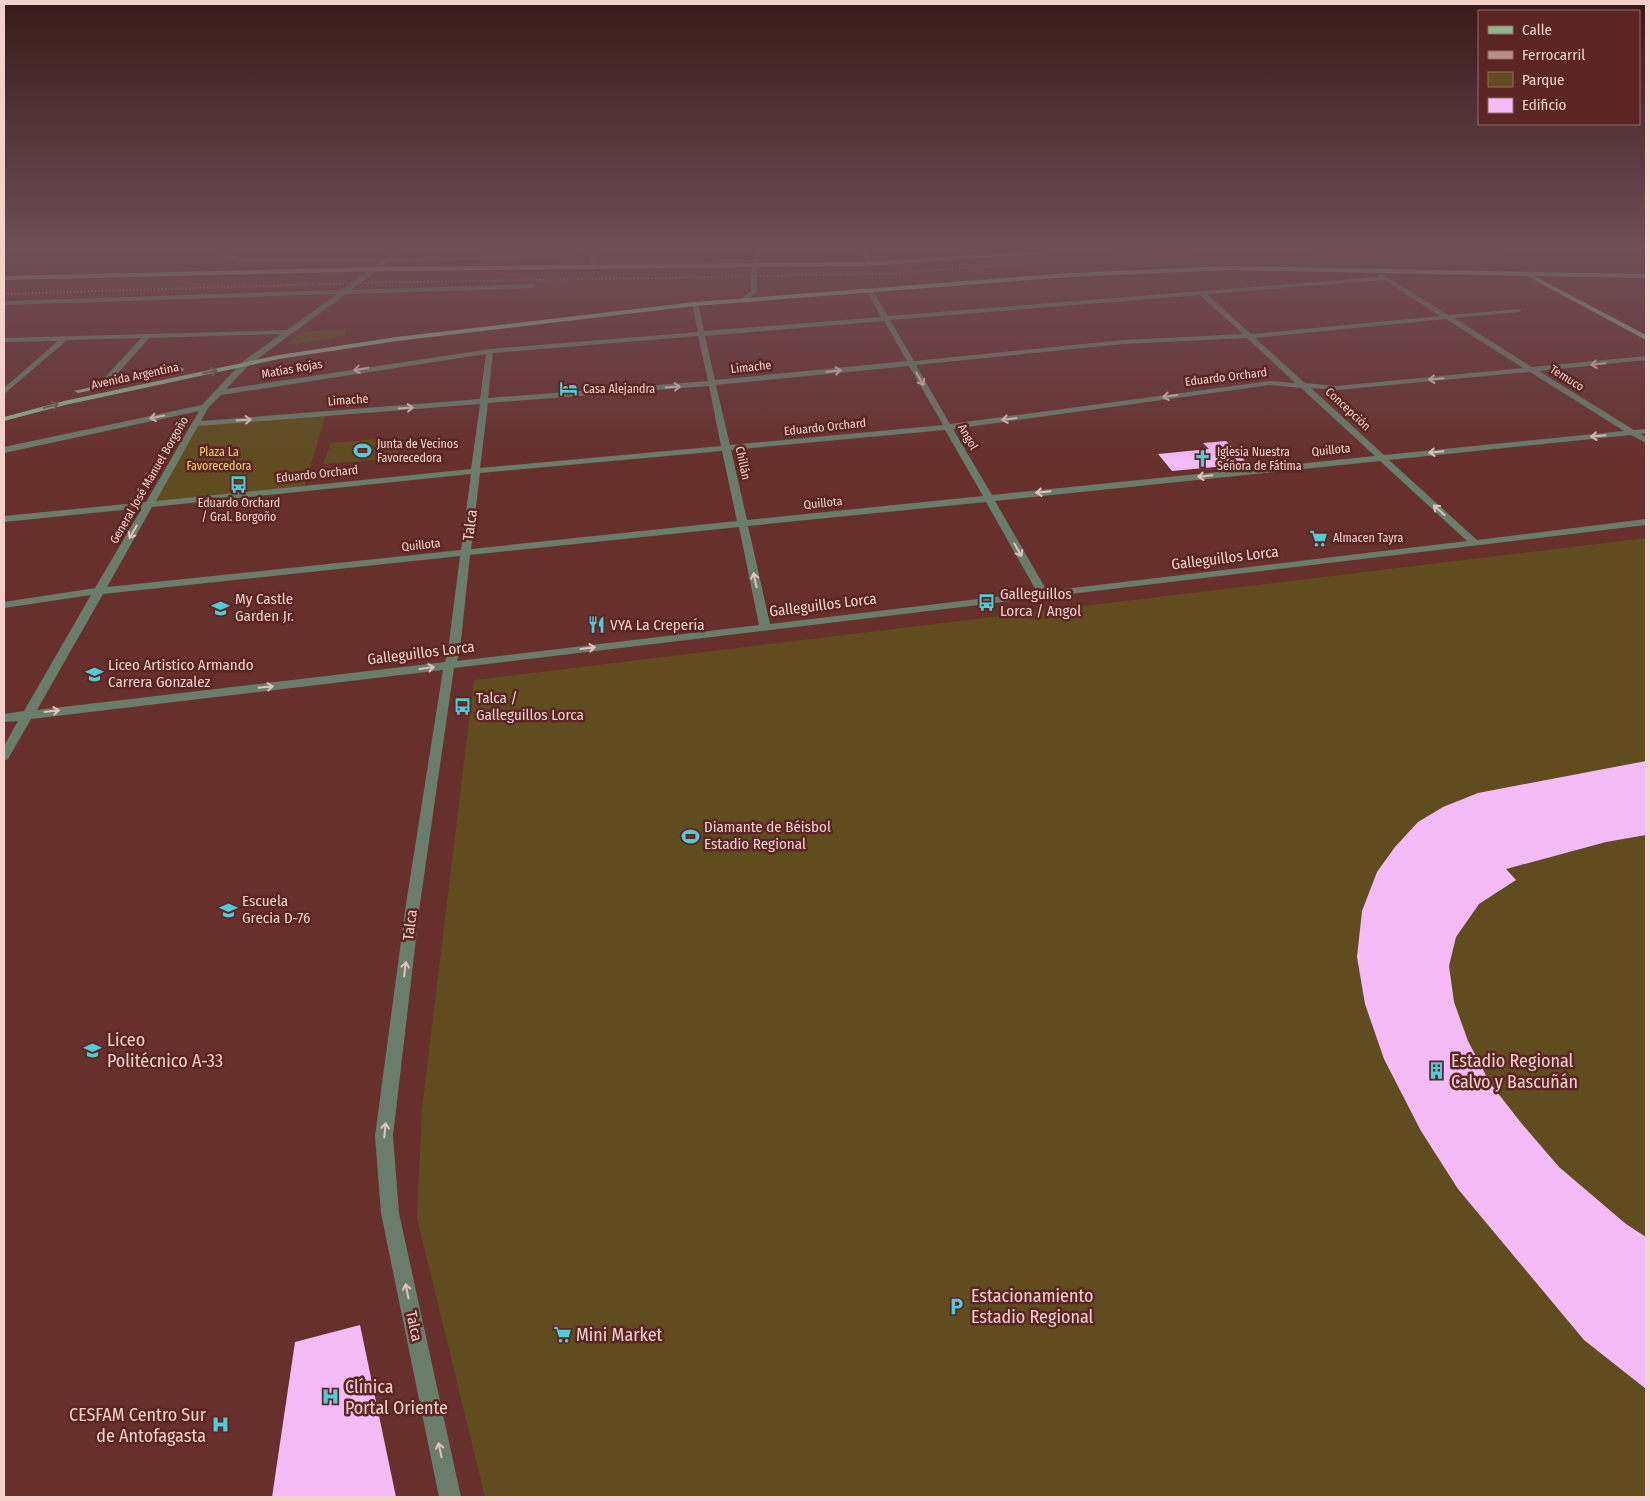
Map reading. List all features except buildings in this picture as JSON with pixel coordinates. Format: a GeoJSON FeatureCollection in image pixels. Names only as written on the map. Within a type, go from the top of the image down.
{"type":"FeatureCollection","features":[{"type":"Feature","properties":{"kind":"main road","name":"Avenida Argentina"},"geometry":{"type":"LineString","coordinates":[[197,366],[260,354],[491,321]]}},
{"type":"Feature","properties":{"kind":"main road","name":"Avenida Argentina"},"geometry":{"type":"LineString","coordinates":[[4,419],[64,403],[245,364],[397,339],[550,321]]}},
{"type":"Feature","properties":{"kind":"main road"},"geometry":{"type":"LineString","coordinates":[[1614,321],[1646,338]]}},
{"type":"Feature","properties":{"kind":"main road"},"geometry":{"type":"LineString","coordinates":[[1629,321],[1646,330]]}},
{"type":"Feature","properties":{"kind":"main road","name":"Avenida Argentina"},"geometry":{"type":"LineString","coordinates":[[48,399],[188,368]]}},
{"type":"Feature","properties":{"kind":"street","name":"General José Manuel Borgoño"},"geometry":{"type":"LineString","coordinates":[[4,756],[205,407],[245,364],[305,321]]}},
{"type":"Feature","properties":{"kind":"street","name":"Chillán"},"geometry":{"type":"LineString","coordinates":[[699,321],[765,627]]}},
{"type":"Feature","properties":{"kind":"street","name":"Matías Rojas"},"geometry":{"type":"LineString","coordinates":[[218,393],[364,368],[490,351],[848,321]]}},
{"type":"Feature","properties":{"kind":"street","name":"Angol"},"geometry":{"type":"LineString","coordinates":[[888,321],[1044,595]]}},
{"type":"Feature","properties":{"kind":"street","name":"Concepción"},"geometry":{"type":"LineString","coordinates":[[1233,321],[1475,543]]}},
{"type":"Feature","properties":{"kind":"street","name":"Limache"},"geometry":{"type":"LineString","coordinates":[[196,424],[713,383],[1123,342],[1249,336],[1415,321]]}},
{"type":"Feature","properties":{"kind":"street","name":"Temuco"},"geometry":{"type":"LineString","coordinates":[[1454,321],[1646,442]]}},
{"type":"Feature","properties":{"kind":"street"},"geometry":{"type":"LineString","coordinates":[[4,340],[290,332]]}},
{"type":"Feature","properties":{"kind":"street"},"geometry":{"type":"LineString","coordinates":[[102,386],[147,336]]}},
{"type":"Feature","properties":{"kind":"street"},"geometry":{"type":"LineString","coordinates":[[4,392],[65,338]]}},
{"type":"Feature","properties":{"kind":"street","name":"Talca"},"geometry":{"type":"LineString","coordinates":[[450,1497],[390,1213],[384,1136],[413,904],[449,664],[454,650],[490,351]]}},
{"type":"Feature","properties":{"kind":"street","name":"Eduardo Orchard"},"geometry":{"type":"LineString","coordinates":[[4,519],[476,471],[948,427],[1270,383],[1337,388],[1646,358]]}},
{"type":"Feature","properties":{"kind":"street"},"geometry":{"type":"LineString","coordinates":[[4,450],[205,407]]}},
{"type":"Feature","properties":{"kind":"street","name":"Quillota"},"geometry":{"type":"LineString","coordinates":[[4,604],[99,591],[466,552],[1646,431]]}},
{"type":"Feature","properties":{"kind":"street","name":"Galleguillos Lorca"},"geometry":{"type":"LineString","coordinates":[[4,718],[1646,522]]}},
{"type":"Feature","properties":{"kind":"green space"},"geometry":{"type":"Polygon","coordinates":[[[346,329],[344,336],[292,345],[287,343],[302,332],[346,329]]]}},
{"type":"Feature","properties":{"kind":"green space","name":"Plaza La Favorecedora"},"geometry":{"type":"Polygon","coordinates":[[[326,414],[304,488],[150,503],[195,424],[326,414]]]}},
{"type":"Feature","properties":{"kind":"green space","name":"Junta de Vecinos Favorecedora"},"geometry":{"type":"Polygon","coordinates":[[[402,437],[396,458],[323,464],[331,443],[402,437]]]}},
{"type":"Feature","properties":{"kind":"green space"},"geometry":{"type":"Polygon","coordinates":[[[1646,538],[1646,1497],[485,1497],[417,1218],[422,1109],[474,680],[1646,538]]]}},
{"type":"Feature","properties":{"kind":"place","name":"Casa Alejandra"},"geometry":{"type":"Point","coordinates":[569,389]}},
{"type":"Feature","properties":{"kind":"place","name":"Junta de Vecinos Favorecedora"},"geometry":{"type":"Point","coordinates":[363,451]}},
{"type":"Feature","properties":{"kind":"place","name":"Iglesia Nuestra Señora de Fátima"},"geometry":{"type":"Point","coordinates":[1203,459]}},
{"type":"Feature","properties":{"kind":"place","name":"Eduardo Orchard / Gral. Borgoño"},"geometry":{"type":"Point","coordinates":[239,484]}},
{"type":"Feature","properties":{"kind":"place","name":"Almacen Tayra"},"geometry":{"type":"Point","coordinates":[1319,538]}},
{"type":"Feature","properties":{"kind":"place","name":"Galleguillos Lorca / Angol"},"geometry":{"type":"Point","coordinates":[986,603]}},
{"type":"Feature","properties":{"kind":"place","name":"My Castle Garden Jr."},"geometry":{"type":"Point","coordinates":[221,608]}},
{"type":"Feature","properties":{"kind":"place","name":"VYA La Crepería"},"geometry":{"type":"Point","coordinates":[596,625]}},
{"type":"Feature","properties":{"kind":"place","name":"Liceo Artistico Armando Carrera Gonzalez"},"geometry":{"type":"Point","coordinates":[94,674]}},
{"type":"Feature","properties":{"kind":"place","name":"Talca / Galleguillos Lorca"},"geometry":{"type":"Point","coordinates":[462,707]}},
{"type":"Feature","properties":{"kind":"place","name":"Diamante de Béisbol Estadio Regional"},"geometry":{"type":"Point","coordinates":[690,836]}},
{"type":"Feature","properties":{"kind":"place","name":"Escuela Grecia D-76"},"geometry":{"type":"Point","coordinates":[228,910]}},
{"type":"Feature","properties":{"kind":"place","name":"Liceo Politécnico A-33"},"geometry":{"type":"Point","coordinates":[93,1050]}},
{"type":"Feature","properties":{"kind":"place","name":"Estadio Regional Calvo y Bascuñán"},"geometry":{"type":"Point","coordinates":[1437,1071]}},
{"type":"Feature","properties":{"kind":"place","name":"Estacionamiento Estadio Regional"},"geometry":{"type":"Point","coordinates":[957,1306]}},
{"type":"Feature","properties":{"kind":"place","name":"Mini Market"},"geometry":{"type":"Point","coordinates":[562,1335]}},
{"type":"Feature","properties":{"kind":"place","name":"Clínica Portal Oriente"},"geometry":{"type":"Point","coordinates":[331,1397]}},
{"type":"Feature","properties":{"kind":"place","name":"CESFAM Centro Sur de Antofagasta"},"geometry":{"type":"Point","coordinates":[220,1425]}}]}
